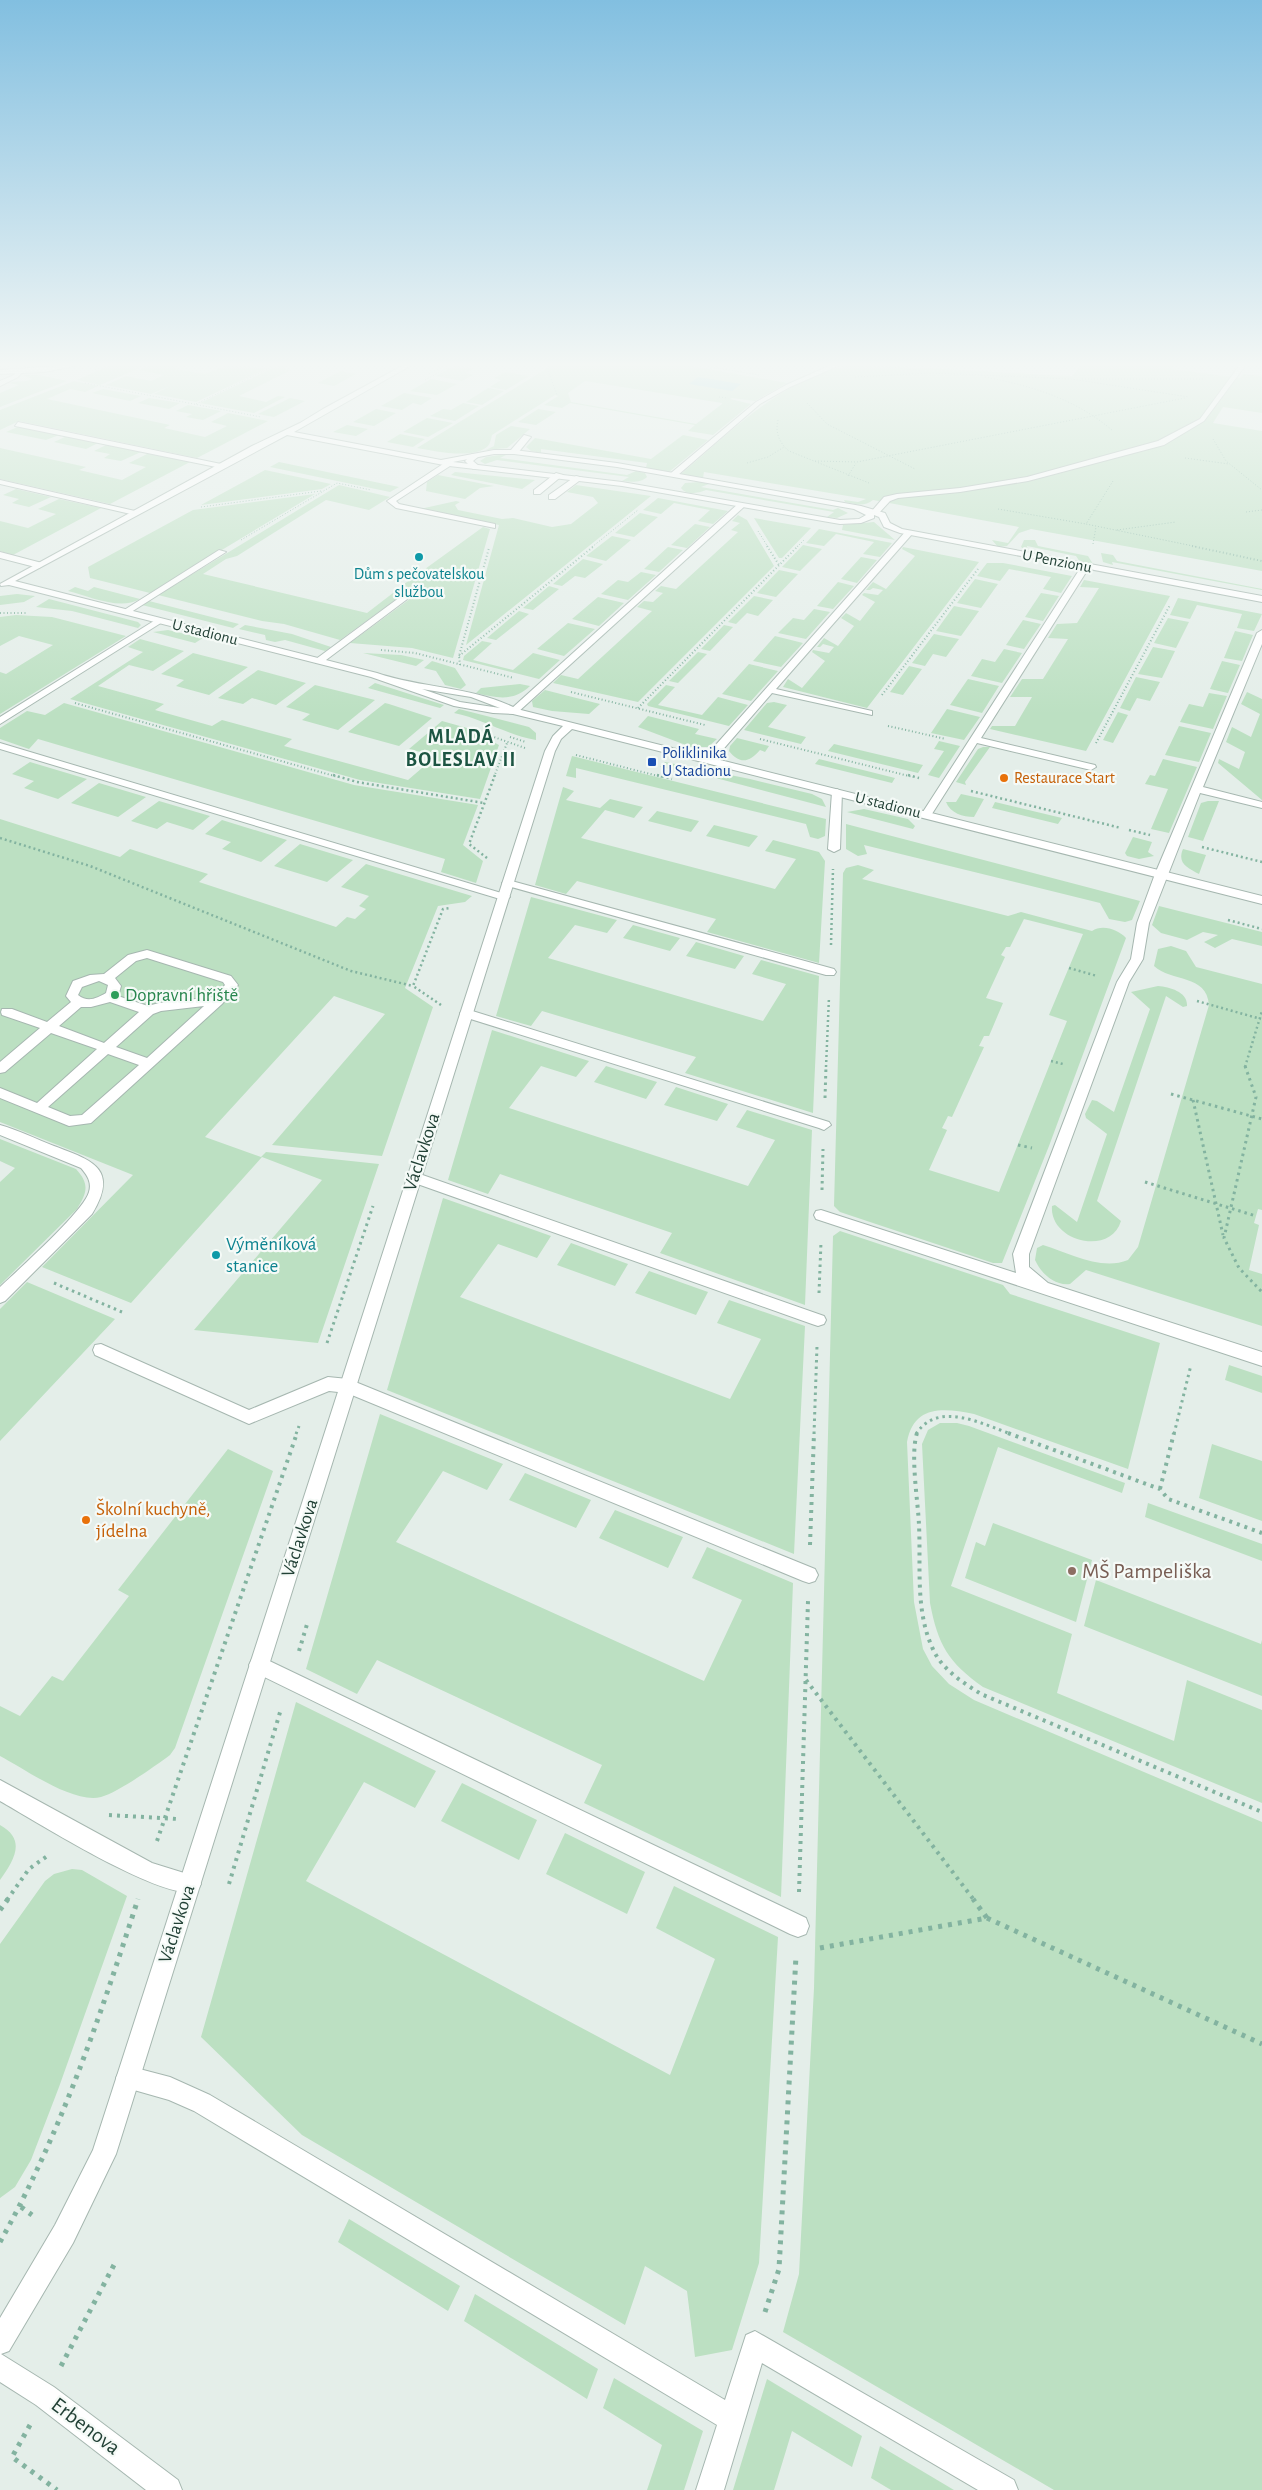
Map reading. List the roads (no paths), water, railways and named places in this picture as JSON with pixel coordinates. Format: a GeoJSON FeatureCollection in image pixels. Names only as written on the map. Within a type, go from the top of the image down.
{"type":"FeatureCollection","features":[{"type":"Feature","properties":{"kind":"street"},"geometry":{"type":"LineString","coordinates":[[1,482],[135,513]]}},
{"type":"Feature","properties":{"kind":"street"},"geometry":{"type":"LineString","coordinates":[[4,584],[192,482]]}},
{"type":"Feature","properties":{"kind":"street"},"geometry":{"type":"LineString","coordinates":[[418,482],[392,501],[396,506],[492,526]]}},
{"type":"Feature","properties":{"kind":"street"},"geometry":{"type":"LineString","coordinates":[[537,492],[550,482]]}},
{"type":"Feature","properties":{"kind":"street"},"geometry":{"type":"LineString","coordinates":[[552,498],[573,482]]}},
{"type":"Feature","properties":{"kind":"street"},"geometry":{"type":"LineString","coordinates":[[609,482],[846,522],[862,521],[869,518],[869,512],[861,508]]}},
{"type":"Feature","properties":{"kind":"street"},"geometry":{"type":"LineString","coordinates":[[622,484],[645,482]]}},
{"type":"Feature","properties":{"kind":"street"},"geometry":{"type":"LineString","coordinates":[[679,482],[675,484],[673,488],[683,494]]}},
{"type":"Feature","properties":{"kind":"street","name":"U Penzionu"},"geometry":{"type":"LineString","coordinates":[[714,482],[861,508],[875,512],[884,518],[890,527],[909,533],[1262,599]]}},
{"type":"Feature","properties":{"kind":"street"},"geometry":{"type":"LineString","coordinates":[[875,512],[887,499],[1008,482]]}},
{"type":"Feature","properties":{"kind":"street"},"geometry":{"type":"LineString","coordinates":[[514,711],[742,505]]}},
{"type":"Feature","properties":{"kind":"street"},"geometry":{"type":"LineString","coordinates":[[709,759],[909,533]]}},
{"type":"Feature","properties":{"kind":"street"},"geometry":{"type":"LineString","coordinates":[[125,612],[222,552]]}},
{"type":"Feature","properties":{"kind":"street"},"geometry":{"type":"LineString","coordinates":[[0,555],[39,565]]}},
{"type":"Feature","properties":{"kind":"street"},"geometry":{"type":"LineString","coordinates":[[926,815],[1086,566]]}},
{"type":"Feature","properties":{"kind":"street","name":"U stadionu"},"geometry":{"type":"LineString","coordinates":[[4,584],[125,612],[319,661],[403,684],[431,697],[480,710],[514,711],[571,724],[1262,900]]}},
{"type":"Feature","properties":{"kind":"street"},"geometry":{"type":"LineString","coordinates":[[319,661],[414,591]]}},
{"type":"Feature","properties":{"kind":"street"},"geometry":{"type":"LineString","coordinates":[[0,721],[160,621]]}},
{"type":"Feature","properties":{"kind":"street"},"geometry":{"type":"LineString","coordinates":[[1047,1290],[1036,1283],[1022,1269],[1021,1254],[1123,982],[1137,958],[1143,923],[1161,874],[1262,633]]}},
{"type":"Feature","properties":{"kind":"street"},"geometry":{"type":"LineString","coordinates":[[770,690],[869,713]]}},
{"type":"Feature","properties":{"kind":"street","name":"Václavkova"},"geometry":{"type":"LineString","coordinates":[[0,2342],[64,2234],[104,2154],[552,745],[571,724]]}},
{"type":"Feature","properties":{"kind":"street"},"geometry":{"type":"LineString","coordinates":[[974,739],[1088,766]]}},
{"type":"Feature","properties":{"kind":"street"},"geometry":{"type":"LineString","coordinates":[[0,746],[506,890],[830,972]]}},
{"type":"Feature","properties":{"kind":"street"},"geometry":{"type":"LineString","coordinates":[[1197,789],[1262,805]]}},
{"type":"Feature","properties":{"kind":"street"},"geometry":{"type":"LineString","coordinates":[[834,849],[837,792]]}},
{"type":"Feature","properties":{"kind":"street"},"geometry":{"type":"LineString","coordinates":[[0,1093],[69,1121],[86,1120],[150,1064],[231,988],[230,982],[227,979],[152,955],[142,954],[132,958],[107,978],[92,978],[79,983],[72,991],[72,996],[79,1002],[92,1003],[108,997],[115,986],[107,978]]}},
{"type":"Feature","properties":{"kind":"street"},"geometry":{"type":"LineString","coordinates":[[108,997],[148,1011]]}},
{"type":"Feature","properties":{"kind":"street"},"geometry":{"type":"LineString","coordinates":[[38,1109],[148,1011],[159,1007],[218,1001]]}},
{"type":"Feature","properties":{"kind":"street"},"geometry":{"type":"LineString","coordinates":[[0,1070],[79,1002]]}},
{"type":"Feature","properties":{"kind":"street"},"geometry":{"type":"LineString","coordinates":[[7,1012],[150,1064]]}},
{"type":"Feature","properties":{"kind":"street"},"geometry":{"type":"LineString","coordinates":[[466,1013],[824,1125]]}},
{"type":"Feature","properties":{"kind":"street"},"geometry":{"type":"LineString","coordinates":[[0,1130],[86,1164],[95,1174],[97,1184],[96,1198],[87,1210],[0,1297]]}},
{"type":"Feature","properties":{"kind":"street"},"geometry":{"type":"LineString","coordinates":[[414,1177],[818,1320]]}},
{"type":"Feature","properties":{"kind":"street"},"geometry":{"type":"LineString","coordinates":[[821,1215],[1262,1359]]}},
{"type":"Feature","properties":{"kind":"street"},"geometry":{"type":"LineString","coordinates":[[101,1350],[250,1417],[328,1384],[348,1386],[809,1575]]}},
{"type":"Feature","properties":{"kind":"street"},"geometry":{"type":"LineString","coordinates":[[259,1665],[798,1926]]}},
{"type":"Feature","properties":{"kind":"street"},"geometry":{"type":"LineString","coordinates":[[0,1790],[146,1871],[167,1879],[190,1884]]}},
{"type":"Feature","properties":{"kind":"street"},"geometry":{"type":"LineString","coordinates":[[128,2078],[170,2089],[202,2103],[732,2418]]}},
{"type":"Feature","properties":{"kind":"street"},"geometry":{"type":"LineString","coordinates":[[710,2490],[755,2344],[1004,2490]]}},
{"type":"Feature","properties":{"kind":"street","name":"Erbenova"},"geometry":{"type":"LineString","coordinates":[[0,2367],[45,2396],[168,2490]]}},
{"type":"Feature","properties":{"kind":"place","name":"Dům s pečovatelskou službou"},"geometry":{"type":"Point","coordinates":[419,557]}},
{"type":"Feature","properties":{"kind":"place","name":"Poliklinika U Stadionu"},"geometry":{"type":"Point","coordinates":[652,762]}},
{"type":"Feature","properties":{"kind":"place","name":"Restaurace Start"},"geometry":{"type":"Point","coordinates":[1004,778]}},
{"type":"Feature","properties":{"kind":"place","name":"Dopravní hřiště"},"geometry":{"type":"Point","coordinates":[115,995]}},
{"type":"Feature","properties":{"kind":"place","name":"Výměníková stanice"},"geometry":{"type":"Point","coordinates":[216,1255]}},
{"type":"Feature","properties":{"kind":"place","name":"Školní kuchyně, jídelna"},"geometry":{"type":"Point","coordinates":[86,1520]}},
{"type":"Feature","properties":{"kind":"place","name":"MŠ Pampeliška"},"geometry":{"type":"Point","coordinates":[1072,1571]}},
{"type":"Feature","properties":{"kind":"district","name":"MLADÁ BOLESLAV II"},"geometry":{"type":"Point","coordinates":[461,748]}}]}
